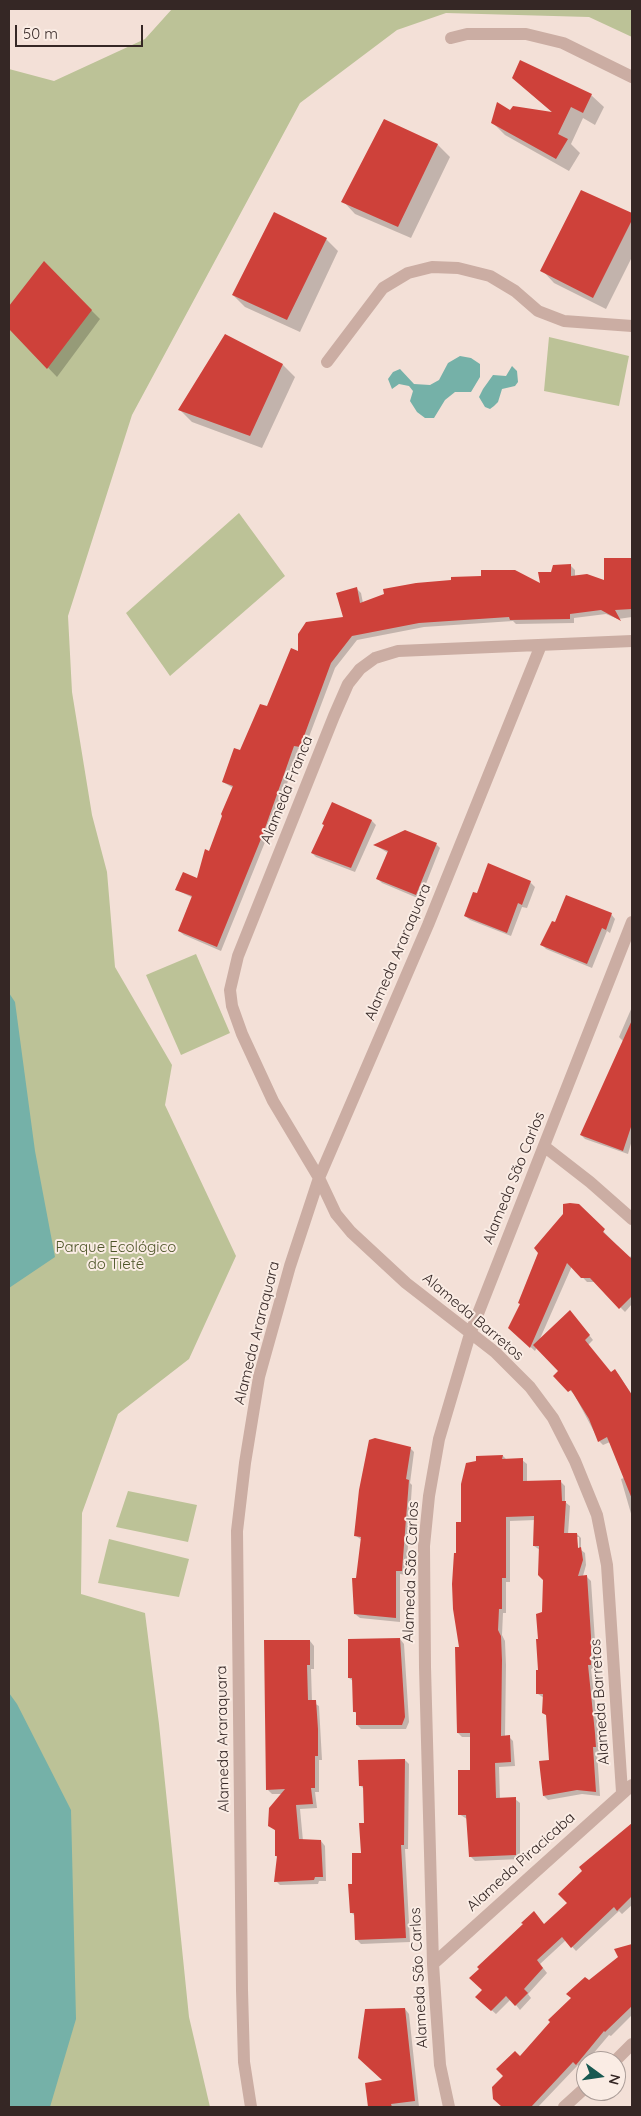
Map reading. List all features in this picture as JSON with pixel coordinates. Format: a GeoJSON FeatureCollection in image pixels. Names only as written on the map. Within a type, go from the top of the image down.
{"type":"FeatureCollection","features":[{"type":"Feature","properties":{"kind":"street"},"geometry":{"type":"LineString","coordinates":[[451,38],[467,34],[526,34],[563,43],[632,77]]}},
{"type":"Feature","properties":{"kind":"street"},"geometry":{"type":"LineString","coordinates":[[328,362],[383,288],[408,273],[432,268],[458,268],[490,276],[515,291],[538,310],[564,321],[632,326]]}},
{"type":"Feature","properties":{"kind":"street","name":"Alameda Franca"},"geometry":{"type":"LineString","coordinates":[[319,1178],[269,1093],[242,1034],[232,1006],[230,990],[238,956],[348,684],[360,669],[375,658],[398,651],[632,641]]}},
{"type":"Feature","properties":{"kind":"street","name":"Alameda Araraquara"},"geometry":{"type":"LineString","coordinates":[[251,2107],[244,2062],[237,1531],[244,1463],[259,1377],[290,1266],[319,1178],[428,925],[540,645]]}},
{"type":"Feature","properties":{"kind":"street","name":"Alameda São Carlos"},"geometry":{"type":"LineString","coordinates":[[449,2107],[440,2065],[433,1964],[425,1667],[424,1546],[429,1496],[439,1439],[470,1334],[496,1262],[545,1147],[632,922]]}},
{"type":"Feature","properties":{"kind":"street"},"geometry":{"type":"LineString","coordinates":[[545,1147],[632,1218]]}},
{"type":"Feature","properties":{"kind":"street","name":"Alameda Barretos"},"geometry":{"type":"LineString","coordinates":[[319,1178],[336,1214],[350,1232],[406,1283],[494,1352],[530,1387],[553,1418],[575,1461],[597,1515],[607,1565],[627,1788]]}},
{"type":"Feature","properties":{"kind":"street","name":"Alameda Piracicaba"},"geometry":{"type":"LineString","coordinates":[[433,1964],[627,1788]]}},
{"type":"Feature","properties":{"kind":"street"},"geometry":{"type":"LineString","coordinates":[[564,2107],[576,2096]]}},
{"type":"Feature","properties":{"kind":"green space","name":"Parque Ecológico do Tietê"},"geometry":{"type":"Polygon","coordinates":[[[172,9],[632,9],[632,37],[589,17],[446,13],[397,30],[300,103],[132,415],[68,616],[72,692],[92,815],[107,872],[115,967],[172,1065],[165,1105],[236,1256],[189,1359],[118,1414],[82,1513],[81,1594],[145,1613],[159,1724],[189,2017],[210,2107],[9,2107],[9,69],[54,81],[145,39],[172,9]]]}},
{"type":"Feature","properties":{"kind":"green space"},"geometry":{"type":"Polygon","coordinates":[[[549,337],[629,356],[619,406],[544,391],[549,337]]]}},
{"type":"Feature","properties":{"kind":"green space"},"geometry":{"type":"Polygon","coordinates":[[[239,513],[285,576],[170,676],[126,613],[239,513]]]}},
{"type":"Feature","properties":{"kind":"green space"},"geometry":{"type":"Polygon","coordinates":[[[196,954],[230,1033],[181,1055],[146,975],[196,954]]]}},
{"type":"Feature","properties":{"kind":"green space"},"geometry":{"type":"Polygon","coordinates":[[[128,1491],[197,1505],[188,1542],[116,1527],[128,1491]]]}},
{"type":"Feature","properties":{"kind":"green space"},"geometry":{"type":"Polygon","coordinates":[[[109,1539],[189,1559],[179,1597],[98,1583],[109,1539]]]}},
{"type":"Feature","properties":{"kind":"water"},"geometry":{"type":"Polygon","coordinates":[[[460,356],[471,358],[480,364],[480,377],[471,392],[455,392],[445,400],[434,418],[425,418],[417,412],[410,401],[413,391],[409,386],[399,384],[392,389],[388,379],[393,372],[400,369],[414,384],[430,385],[439,380],[448,363],[460,356]]]}},
{"type":"Feature","properties":{"kind":"water"},"geometry":{"type":"Polygon","coordinates":[[[512,366],[517,371],[518,382],[515,386],[502,389],[498,402],[494,406],[490,409],[485,407],[479,397],[483,389],[493,375],[506,376],[512,366]]]}},
{"type":"Feature","properties":{"kind":"water"},"geometry":{"type":"Polygon","coordinates":[[[9,993],[15,1002],[35,1151],[55,1257],[9,1288],[9,993]]]}},
{"type":"Feature","properties":{"kind":"water"},"geometry":{"type":"Polygon","coordinates":[[[9,1693],[17,1704],[71,1810],[76,2019],[50,2107],[9,2107],[9,1693]]]}},
{"type":"Feature","properties":{"kind":"building"},"geometry":{"type":"Polygon","coordinates":[[[520,60],[592,94],[583,113],[571,107],[558,134],[568,139],[556,159],[491,123],[497,102],[510,110],[513,106],[552,112],[512,78],[520,60]]]}},
{"type":"Feature","properties":{"kind":"building"},"geometry":{"type":"Polygon","coordinates":[[[384,119],[438,144],[398,227],[341,202],[384,119]]]}},
{"type":"Feature","properties":{"kind":"building"},"geometry":{"type":"Polygon","coordinates":[[[581,190],[632,213],[632,220],[593,298],[540,271],[581,190]]]}},
{"type":"Feature","properties":{"kind":"building"},"geometry":{"type":"Polygon","coordinates":[[[274,212],[327,238],[287,320],[232,295],[274,212]]]}},
{"type":"Feature","properties":{"kind":"building"},"geometry":{"type":"Polygon","coordinates":[[[44,261],[92,310],[47,369],[9,329],[9,306],[44,261]]]}},
{"type":"Feature","properties":{"kind":"building"},"geometry":{"type":"Polygon","coordinates":[[[225,334],[283,364],[250,436],[178,410],[225,334]]]}},
{"type":"Feature","properties":{"kind":"building"},"geometry":{"type":"Polygon","coordinates":[[[604,558],[632,558],[632,609],[615,610],[621,621],[601,610],[570,614],[570,619],[510,620],[509,617],[419,623],[352,636],[331,663],[300,747],[294,746],[263,834],[217,947],[178,931],[192,896],[175,890],[183,872],[197,878],[205,849],[209,851],[222,816],[221,814],[233,786],[222,782],[234,748],[240,750],[260,704],[267,706],[291,648],[298,651],[298,634],[306,622],[343,617],[336,593],[357,587],[360,603],[384,594],[383,589],[416,583],[451,580],[451,577],[481,576],[481,570],[515,570],[540,583],[538,572],[551,572],[553,565],[571,564],[571,576],[587,574],[604,580],[604,558]]]}},
{"type":"Feature","properties":{"kind":"building"},"geometry":{"type":"Polygon","coordinates":[[[332,802],[372,820],[351,868],[311,853],[332,802]]]}},
{"type":"Feature","properties":{"kind":"building"},"geometry":{"type":"Polygon","coordinates":[[[405,830],[437,843],[416,895],[376,879],[388,851],[373,845],[405,830]]]}},
{"type":"Feature","properties":{"kind":"building"},"geometry":{"type":"Polygon","coordinates":[[[488,863],[531,881],[522,905],[518,903],[507,933],[464,916],[473,892],[477,893],[488,863]]]}},
{"type":"Feature","properties":{"kind":"building"},"geometry":{"type":"Polygon","coordinates":[[[566,895],[612,913],[606,930],[602,928],[587,964],[540,945],[552,921],[555,922],[566,895]]]}},
{"type":"Feature","properties":{"kind":"building"},"geometry":{"type":"Polygon","coordinates":[[[632,1020],[632,1124],[623,1151],[580,1135],[632,1020]]]}},
{"type":"Feature","properties":{"kind":"building"},"geometry":{"type":"Polygon","coordinates":[[[563,1204],[579,1204],[605,1229],[603,1232],[632,1259],[632,1296],[619,1309],[590,1278],[581,1278],[567,1263],[530,1348],[508,1328],[520,1304],[518,1303],[538,1253],[534,1248],[563,1214],[563,1204]]]}},
{"type":"Feature","properties":{"kind":"building"},"geometry":{"type":"Polygon","coordinates":[[[570,1310],[590,1335],[585,1340],[611,1372],[615,1369],[632,1395],[632,1499],[607,1437],[598,1442],[589,1419],[571,1390],[568,1392],[553,1376],[558,1371],[533,1345],[570,1310]]]}},
{"type":"Feature","properties":{"kind":"building"},"geometry":{"type":"Polygon","coordinates":[[[375,1438],[411,1447],[406,1479],[409,1480],[402,1571],[396,1571],[396,1618],[354,1614],[352,1578],[356,1578],[361,1537],[354,1536],[359,1490],[369,1440],[375,1438]]]}},
{"type":"Feature","properties":{"kind":"building"},"geometry":{"type":"Polygon","coordinates":[[[503,1455],[502,1459],[523,1458],[523,1481],[561,1480],[562,1501],[566,1501],[564,1533],[577,1533],[578,1548],[581,1547],[583,1560],[578,1576],[587,1575],[591,1636],[591,1665],[588,1665],[596,1747],[593,1747],[596,1792],[577,1790],[543,1796],[539,1761],[549,1760],[546,1715],[542,1713],[543,1694],[536,1694],[536,1670],[538,1670],[536,1639],[538,1639],[536,1614],[542,1612],[543,1580],[538,1575],[539,1546],[533,1546],[534,1516],[506,1517],[506,1578],[502,1578],[502,1609],[499,1609],[498,1630],[501,1636],[502,1660],[501,1736],[510,1735],[511,1762],[495,1763],[496,1798],[516,1797],[516,1855],[469,1857],[466,1815],[458,1815],[458,1770],[470,1770],[470,1733],[457,1733],[455,1647],[459,1647],[453,1609],[452,1584],[454,1553],[456,1553],[456,1522],[461,1522],[461,1484],[466,1463],[476,1461],[476,1456],[503,1455]]]}},
{"type":"Feature","properties":{"kind":"building"},"geometry":{"type":"Polygon","coordinates":[[[400,1638],[405,1717],[402,1725],[356,1725],[356,1712],[353,1712],[352,1678],[348,1678],[348,1639],[400,1638]]]}},
{"type":"Feature","properties":{"kind":"building"},"geometry":{"type":"Polygon","coordinates":[[[264,1640],[310,1640],[310,1665],[307,1665],[308,1700],[316,1700],[318,1756],[315,1756],[315,1788],[311,1788],[313,1804],[296,1805],[299,1839],[321,1840],[323,1877],[315,1877],[314,1880],[274,1882],[277,1856],[275,1856],[275,1830],[268,1826],[269,1808],[285,1789],[266,1790],[264,1640]]]}},
{"type":"Feature","properties":{"kind":"building"},"geometry":{"type":"Polygon","coordinates":[[[405,1759],[404,1845],[401,1845],[406,1938],[355,1940],[354,1913],[350,1913],[348,1884],[352,1884],[352,1853],[361,1853],[359,1823],[364,1823],[363,1786],[359,1786],[358,1760],[405,1759]]]}},
{"type":"Feature","properties":{"kind":"building"},"geometry":{"type":"Polygon","coordinates":[[[632,1823],[632,1896],[617,1911],[614,1907],[571,1948],[562,1937],[537,1960],[543,1968],[524,1989],[528,1993],[515,2006],[506,1996],[491,2011],[475,1997],[482,1990],[469,1978],[479,1969],[477,1967],[523,1924],[521,1923],[534,1911],[544,1924],[567,1903],[558,1894],[582,1871],[579,1867],[632,1823]]]}},
{"type":"Feature","properties":{"kind":"building"},"geometry":{"type":"Polygon","coordinates":[[[632,1944],[632,2006],[604,2031],[588,2051],[576,2051],[576,2065],[573,2062],[531,2107],[502,2107],[493,2099],[492,2087],[503,2076],[496,2069],[515,2051],[520,2056],[550,2022],[548,2020],[571,1998],[566,1994],[585,1977],[589,1980],[618,1957],[614,1949],[632,1944]]]}},
{"type":"Feature","properties":{"kind":"building"},"geometry":{"type":"Polygon","coordinates":[[[405,2008],[415,2101],[391,2104],[392,2107],[368,2107],[365,2083],[382,2080],[358,2058],[365,2009],[405,2008]]]}}]}
